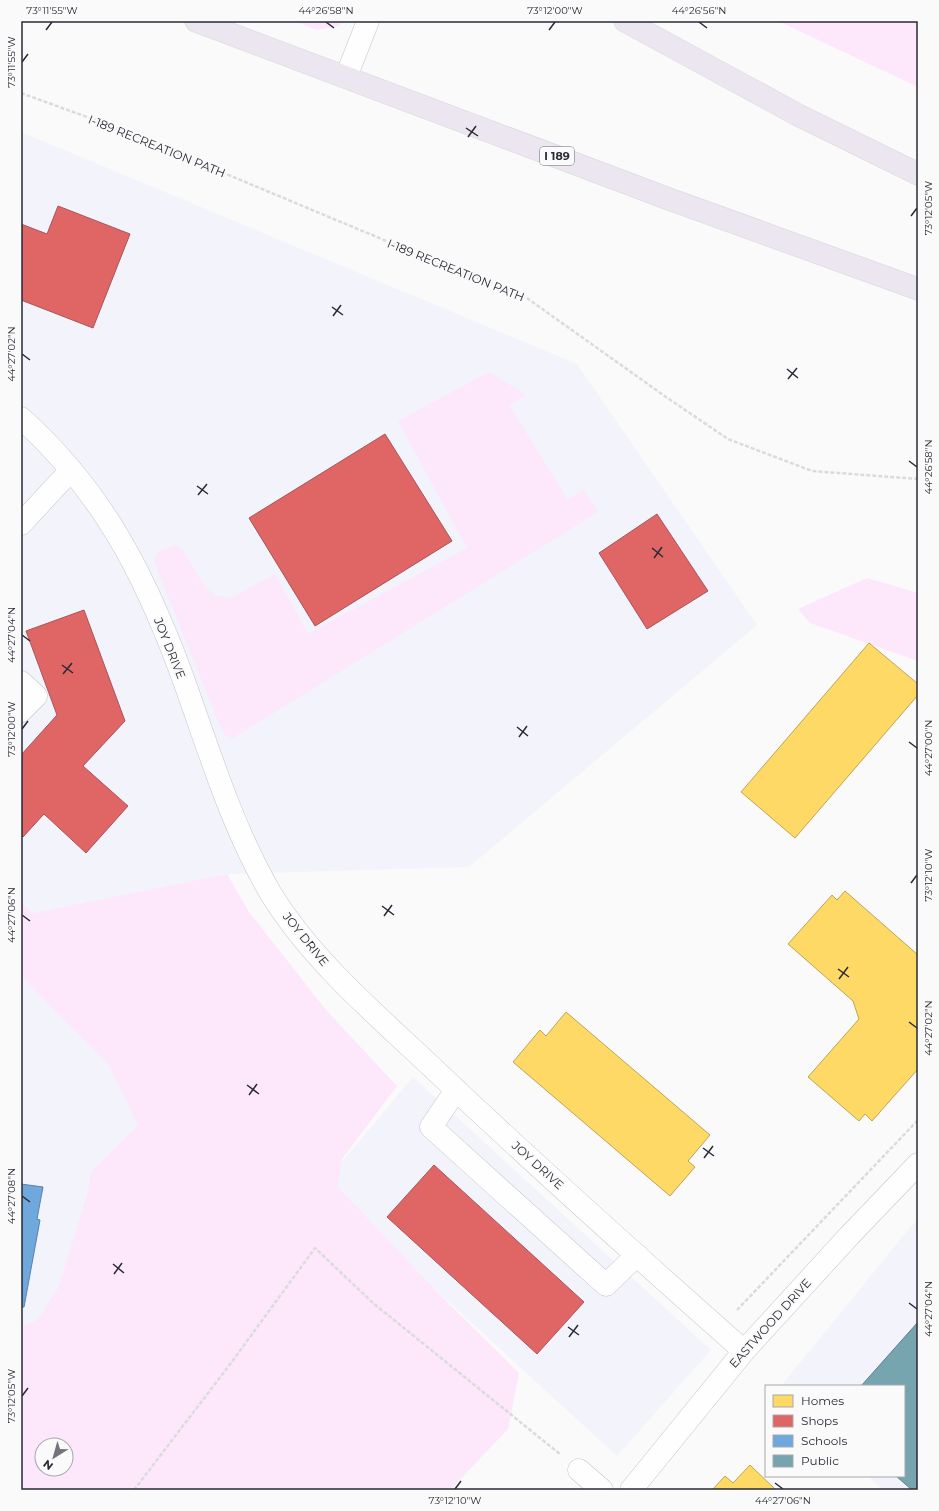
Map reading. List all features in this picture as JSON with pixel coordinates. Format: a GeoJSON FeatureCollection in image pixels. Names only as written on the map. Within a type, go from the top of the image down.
{"type":"FeatureCollection","features":[{"type":"Feature","properties":{"kind":"highway","name":"I 189"},"geometry":{"type":"LineString","coordinates":[[196,21],[669,198],[918,289]]}},
{"type":"Feature","properties":{"kind":"highway"},"geometry":{"type":"LineString","coordinates":[[625,21],[798,116],[918,174]]}},
{"type":"Feature","properties":{"kind":"street"},"geometry":{"type":"LineString","coordinates":[[346,77],[368,21]]}},
{"type":"Feature","properties":{"kind":"street","name":"JOY DRIVE"},"geometry":{"type":"LineString","coordinates":[[21,418],[42,437],[92,494],[116,530],[136,567],[179,668],[233,817],[251,858],[273,896],[316,954],[356,995],[456,1090],[744,1351]]}},
{"type":"Feature","properties":{"kind":"street"},"geometry":{"type":"LineString","coordinates":[[21,524],[71,470]]}},
{"type":"Feature","properties":{"kind":"street"},"geometry":{"type":"LineString","coordinates":[[21,682],[36,696],[21,711]]}},
{"type":"Feature","properties":{"kind":"street"},"geometry":{"type":"LineString","coordinates":[[456,1090],[431,1126],[606,1286],[638,1254]]}},
{"type":"Feature","properties":{"kind":"street","name":"EASTWOOD DRIVE"},"geometry":{"type":"LineString","coordinates":[[631,1490],[744,1351],[849,1236],[918,1164]]}},
{"type":"Feature","properties":{"kind":"street"},"geometry":{"type":"LineString","coordinates":[[579,1470],[602,1490]]}},
{"type":"Feature","properties":{"kind":"path","name":"I-189 RECREATION PATH"},"geometry":{"type":"LineString","coordinates":[[21,93],[108,126],[439,263],[524,296],[666,397],[728,438],[812,471],[918,479]]}},
{"type":"Feature","properties":{"kind":"path"},"geometry":{"type":"LineString","coordinates":[[737,1310],[918,1120]]}},
{"type":"Feature","properties":{"kind":"path"},"geometry":{"type":"LineString","coordinates":[[134,1490],[228,1367],[315,1248],[373,1303],[579,1470]]}},
{"type":"Feature","properties":{"kind":"shaded area"},"geometry":{"type":"Polygon","coordinates":[[[295,21],[342,21],[339,26],[316,30],[295,21]]]}},
{"type":"Feature","properties":{"kind":"shaded area"},"geometry":{"type":"Polygon","coordinates":[[[778,21],[918,21],[918,87],[778,21]]]}},
{"type":"Feature","properties":{"kind":"shaded area"},"geometry":{"type":"Polygon","coordinates":[[[21,132],[577,364],[757,625],[469,867],[227,874],[33,913],[21,902],[21,132]]]}},
{"type":"Feature","properties":{"kind":"shaded area"},"geometry":{"type":"Polygon","coordinates":[[[489,372],[526,395],[509,405],[568,500],[584,490],[598,512],[233,738],[225,735],[220,726],[157,569],[154,560],[160,551],[175,545],[182,549],[205,587],[216,596],[231,598],[275,574],[308,634],[467,548],[398,421],[489,372]]]}},
{"type":"Feature","properties":{"kind":"shaded area"},"geometry":{"type":"Polygon","coordinates":[[[867,578],[918,593],[918,661],[810,623],[798,609],[867,578]]]}},
{"type":"Feature","properties":{"kind":"shaded area"},"geometry":{"type":"Polygon","coordinates":[[[227,874],[249,912],[326,1010],[397,1086],[342,1159],[337,1186],[437,1292],[519,1373],[508,1429],[450,1490],[21,1490],[21,1327],[38,1319],[58,1288],[87,1195],[91,1172],[138,1125],[108,1064],[21,976],[21,902],[33,913],[227,874]]]}},
{"type":"Feature","properties":{"kind":"shaded area"},"geometry":{"type":"Polygon","coordinates":[[[21,976],[108,1064],[138,1125],[91,1172],[87,1195],[58,1288],[38,1319],[21,1327],[21,976]]]}},
{"type":"Feature","properties":{"kind":"shaded area"},"geometry":{"type":"Polygon","coordinates":[[[413,1077],[711,1350],[617,1456],[322,1186],[413,1077]]]}},
{"type":"Feature","properties":{"kind":"shaded area"},"geometry":{"type":"Polygon","coordinates":[[[918,1218],[918,1490],[883,1490],[869,1477],[905,1477],[905,1385],[782,1385],[918,1218]]]}},
{"type":"Feature","properties":{"kind":"building: Homes"},"geometry":{"type":"Polygon","coordinates":[[[869,643],[918,684],[918,695],[795,838],[741,792],[869,643]]]}},
{"type":"Feature","properties":{"kind":"building: Homes"},"geometry":{"type":"Polygon","coordinates":[[[845,891],[918,955],[918,1069],[872,1121],[865,1114],[859,1121],[808,1077],[859,1019],[853,1001],[788,944],[832,895],[837,900],[845,891]]]}},
{"type":"Feature","properties":{"kind":"building: Homes"},"geometry":{"type":"Polygon","coordinates":[[[566,1012],[710,1135],[688,1161],[695,1167],[670,1196],[513,1062],[540,1030],[546,1036],[566,1012]]]}},
{"type":"Feature","properties":{"kind":"building: Homes"},"geometry":{"type":"Polygon","coordinates":[[[750,1465],[776,1490],[713,1489],[725,1476],[733,1483],[750,1465]]]}},
{"type":"Feature","properties":{"kind":"building: Shops"},"geometry":{"type":"Polygon","coordinates":[[[58,206],[130,234],[93,328],[21,300],[21,224],[47,234],[58,206]]]}},
{"type":"Feature","properties":{"kind":"building: Shops"},"geometry":{"type":"Polygon","coordinates":[[[385,434],[452,541],[315,626],[249,518],[385,434]]]}},
{"type":"Feature","properties":{"kind":"building: Shops"},"geometry":{"type":"Polygon","coordinates":[[[657,514],[708,591],[647,629],[599,553],[657,514]]]}},
{"type":"Feature","properties":{"kind":"building: Shops"},"geometry":{"type":"Polygon","coordinates":[[[84,610],[125,721],[83,766],[128,806],[86,853],[44,814],[23,837],[21,835],[21,755],[57,715],[26,631],[84,610]]]}},
{"type":"Feature","properties":{"kind":"building: Shops"},"geometry":{"type":"Polygon","coordinates":[[[434,1165],[584,1302],[537,1354],[387,1217],[434,1165]]]}},
{"type":"Feature","properties":{"kind":"building: Schools"},"geometry":{"type":"Polygon","coordinates":[[[21,1184],[43,1187],[37,1219],[40,1220],[24,1307],[21,1307],[21,1184]]]}},
{"type":"Feature","properties":{"kind":"building: Public"},"geometry":{"type":"Polygon","coordinates":[[[918,1322],[918,1490],[912,1490],[897,1477],[905,1477],[905,1385],[862,1385],[918,1322]]]}}]}
